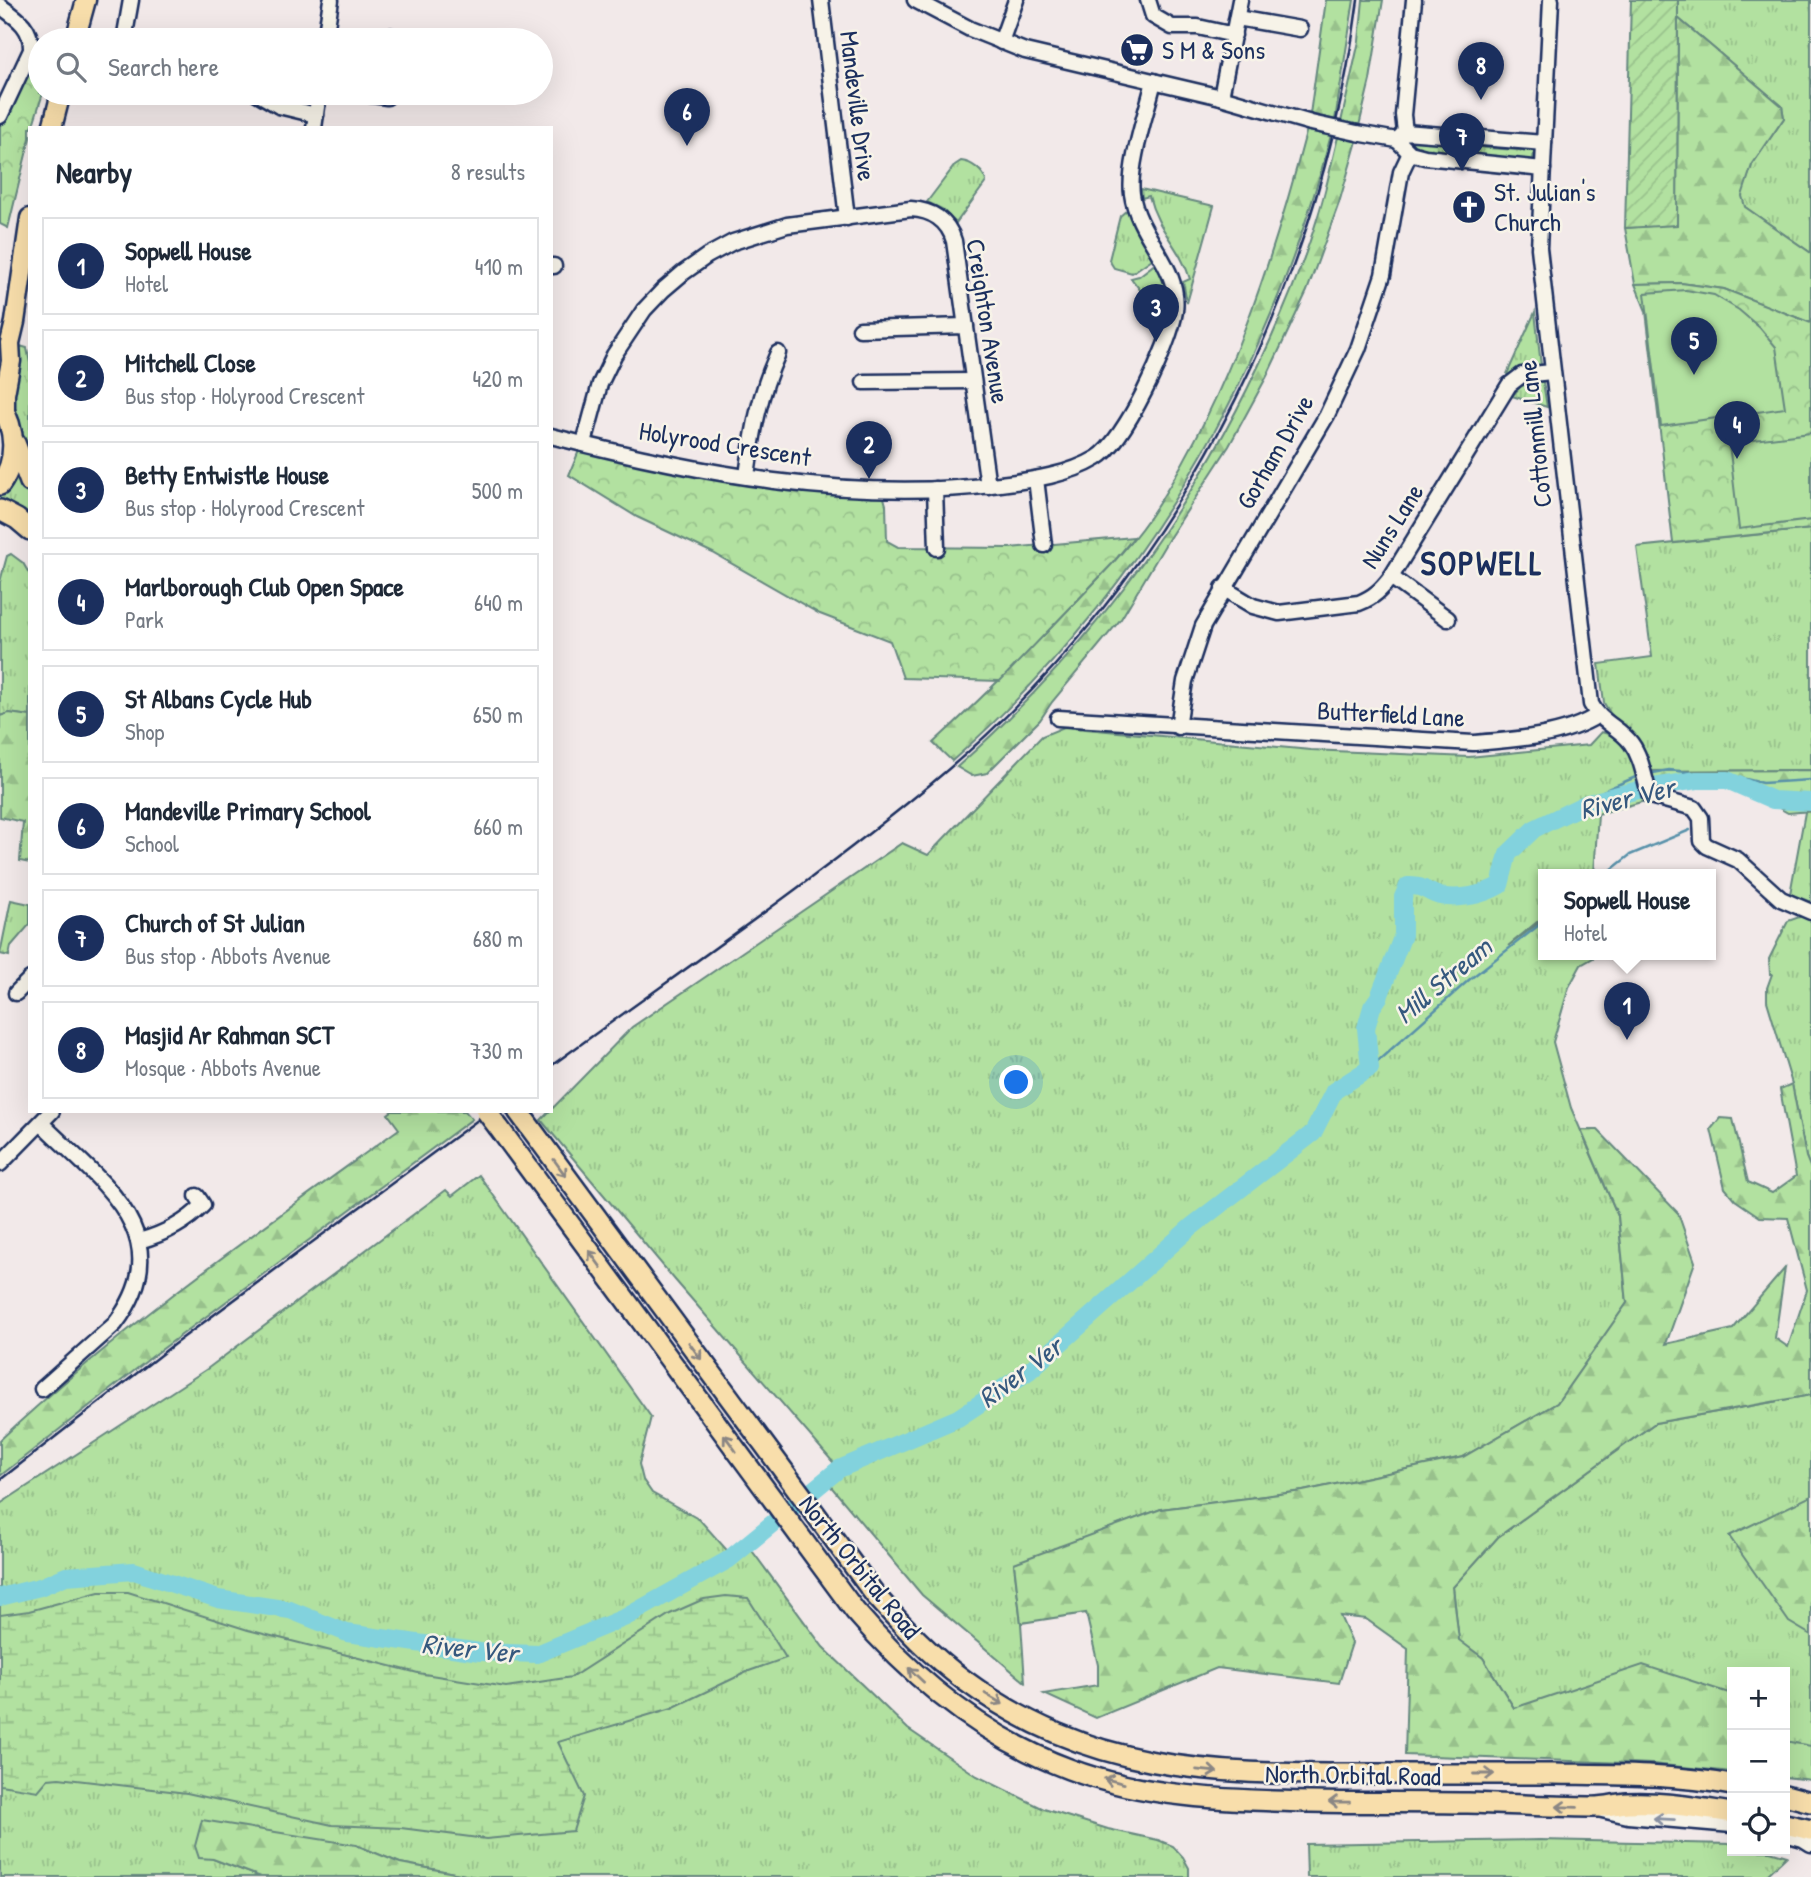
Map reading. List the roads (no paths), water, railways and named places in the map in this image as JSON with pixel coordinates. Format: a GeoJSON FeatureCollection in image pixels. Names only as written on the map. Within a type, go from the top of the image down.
{"type":"FeatureCollection","features":[{"type":"Feature","properties":{"kind":"highway"},"geometry":{"type":"LineString","coordinates":[[3,408],[28,477]]}},
{"type":"Feature","properties":{"kind":"highway"},"geometry":{"type":"LineString","coordinates":[[0,485],[9,468],[13,438]]}},
{"type":"Feature","properties":{"kind":"highway"},"geometry":{"type":"LineString","coordinates":[[0,510],[28,528]]}},
{"type":"Feature","properties":{"kind":"highway","name":"North Orbital Road"},"geometry":{"type":"LineString","coordinates":[[488,1113],[855,1611],[885,1646],[935,1693],[986,1728],[1028,1751],[1072,1770],[1166,1793],[1223,1799],[1594,1808],[1627,1803],[1727,1812]]}},
{"type":"Feature","properties":{"kind":"highway","name":"North Orbital Road"},"geometry":{"type":"LineString","coordinates":[[520,1113],[876,1596],[904,1627],[963,1679],[1037,1724],[1067,1738],[1115,1754],[1187,1769],[1227,1773],[1636,1775],[1727,1784]]}},
{"type":"Feature","properties":{"kind":"highway"},"geometry":{"type":"LineString","coordinates":[[1790,1796],[1811,1802]]}},
{"type":"Feature","properties":{"kind":"highway"},"geometry":{"type":"LineString","coordinates":[[1790,1825],[1811,1830]]}},
{"type":"Feature","properties":{"kind":"main road"},"geometry":{"type":"LineString","coordinates":[[78,28],[86,0]]}},
{"type":"Feature","properties":{"kind":"main road"},"geometry":{"type":"LineString","coordinates":[[53,126],[58,105]]}},
{"type":"Feature","properties":{"kind":"main road"},"geometry":{"type":"LineString","coordinates":[[3,408],[11,362],[5,347],[15,322],[28,232]]}},
{"type":"Feature","properties":{"kind":"street"},"geometry":{"type":"LineString","coordinates":[[126,28],[131,0]]}},
{"type":"Feature","properties":{"kind":"street"},"geometry":{"type":"LineString","coordinates":[[327,28],[331,0]]}},
{"type":"Feature","properties":{"kind":"street","name":"Mandeville Drive"},"geometry":{"type":"LineString","coordinates":[[821,0],[847,218]]}},
{"type":"Feature","properties":{"kind":"street"},"geometry":{"type":"LineString","coordinates":[[915,0],[1001,43],[1025,51],[1221,97],[1311,123],[1357,133],[1544,143]]}},
{"type":"Feature","properties":{"kind":"street"},"geometry":{"type":"LineString","coordinates":[[1001,43],[1016,0]]}},
{"type":"Feature","properties":{"kind":"street"},"geometry":{"type":"LineString","coordinates":[[1147,0],[1153,16],[1172,27],[1198,27],[1234,35]]}},
{"type":"Feature","properties":{"kind":"street"},"geometry":{"type":"LineString","coordinates":[[1221,97],[1240,0]]}},
{"type":"Feature","properties":{"kind":"street"},"geometry":{"type":"LineString","coordinates":[[1414,0],[1401,136],[1409,153],[1488,165],[1543,169]]}},
{"type":"Feature","properties":{"kind":"street","name":"Cottonmill Lane"},"geometry":{"type":"LineString","coordinates":[[1551,0],[1539,248],[1591,704],[1598,715]]}},
{"type":"Feature","properties":{"kind":"street"},"geometry":{"type":"LineString","coordinates":[[0,6],[28,31]]}},
{"type":"Feature","properties":{"kind":"street"},"geometry":{"type":"LineString","coordinates":[[1237,18],[1300,29]]}},
{"type":"Feature","properties":{"kind":"street"},"geometry":{"type":"LineString","coordinates":[[0,116],[28,56]]}},
{"type":"Feature","properties":{"kind":"street","name":"Holyrood Crescent"},"geometry":{"type":"LineString","coordinates":[[553,436],[747,476],[869,489],[988,486],[1036,479],[1083,465],[1106,451],[1124,429],[1168,337],[1175,311],[1174,289],[1167,267],[1141,226],[1132,195],[1133,169],[1154,81]]}},
{"type":"Feature","properties":{"kind":"street"},"geometry":{"type":"LineString","coordinates":[[277,105],[315,121]]}},
{"type":"Feature","properties":{"kind":"street","name":"Gorham Drive"},"geometry":{"type":"LineString","coordinates":[[1178,727],[1185,681],[1203,626],[1327,415],[1358,349],[1383,275],[1402,167],[1409,153]]}},
{"type":"Feature","properties":{"kind":"street","name":"Creighton Avenue"},"geometry":{"type":"LineString","coordinates":[[584,443],[600,384],[627,332],[663,290],[707,256],[733,242],[787,225],[921,209],[938,217],[951,232],[954,241],[988,486]]}},
{"type":"Feature","properties":{"kind":"street"},"geometry":{"type":"LineString","coordinates":[[860,329],[965,326]]}},
{"type":"Feature","properties":{"kind":"street"},"geometry":{"type":"LineString","coordinates":[[747,476],[756,414],[778,353]]}},
{"type":"Feature","properties":{"kind":"street","name":"Nuns Lane"},"geometry":{"type":"LineString","coordinates":[[1223,588],[1253,606],[1279,613],[1359,603],[1380,592],[1509,385],[1522,375],[1552,372]]}},
{"type":"Feature","properties":{"kind":"street"},"geometry":{"type":"LineString","coordinates":[[863,382],[973,381]]}},
{"type":"Feature","properties":{"kind":"street"},"geometry":{"type":"LineString","coordinates":[[1036,479],[1044,545]]}},
{"type":"Feature","properties":{"kind":"street"},"geometry":{"type":"LineString","coordinates":[[935,489],[937,548]]}},
{"type":"Feature","properties":{"kind":"street"},"geometry":{"type":"LineString","coordinates":[[1391,577],[1448,619]]}},
{"type":"Feature","properties":{"kind":"street"},"geometry":{"type":"LineString","coordinates":[[1598,715],[1631,743],[1650,796],[1694,808],[1701,818],[1702,841],[1707,846],[1738,860],[1781,899],[1811,912]]}},
{"type":"Feature","properties":{"kind":"street","name":"Butterfield Lane"},"geometry":{"type":"LineString","coordinates":[[1058,718],[1473,743],[1525,739],[1585,723],[1598,715]]}},
{"type":"Feature","properties":{"kind":"street"},"geometry":{"type":"LineString","coordinates":[[16,993],[28,981]]}},
{"type":"Feature","properties":{"kind":"street"},"geometry":{"type":"LineString","coordinates":[[0,1164],[50,1113]]}},
{"type":"Feature","properties":{"kind":"street"},"geometry":{"type":"LineString","coordinates":[[41,1123],[115,1195],[130,1217],[139,1241],[138,1274],[124,1312],[115,1324],[42,1389]]}},
{"type":"Feature","properties":{"kind":"street"},"geometry":{"type":"LineString","coordinates":[[139,1241],[158,1236],[189,1219],[205,1202]]}},
{"type":"Feature","properties":{"kind":"street"},"geometry":{"type":"LineString","coordinates":[[1594,1808],[1628,1816],[1727,1825]]}},
{"type":"Feature","properties":{"kind":"street"},"geometry":{"type":"LineString","coordinates":[[1790,1835],[1811,1844]]}},
{"type":"Feature","properties":{"kind":"waterway","name":"River Ver"},"geometry":{"type":"LineString","coordinates":[[1648,774],[1669,770],[1762,783],[1811,780]]}},
{"type":"Feature","properties":{"kind":"waterway"},"geometry":{"type":"LineString","coordinates":[[1585,804],[1603,791],[1638,776]]}},
{"type":"Feature","properties":{"kind":"waterway","name":"River Ver"},"geometry":{"type":"LineString","coordinates":[[0,1597],[40,1587],[66,1576],[134,1571],[218,1599],[290,1610],[347,1633],[480,1652],[537,1654],[626,1617],[728,1560],[839,1469],[958,1418],[1029,1371],[1191,1227],[1313,1133],[1334,1091],[1370,1068],[1366,1028],[1372,1007],[1379,997],[1403,935],[1403,897],[1408,886],[1448,897],[1472,896],[1486,892],[1500,885],[1508,854],[1534,829],[1585,804],[1647,788],[1697,780],[1727,780],[1773,800],[1811,802]]}},
{"type":"Feature","properties":{"kind":"waterway","name":"Mill Stream"},"geometry":{"type":"LineString","coordinates":[[1612,869],[1630,855],[1690,830]]}},
{"type":"Feature","properties":{"kind":"waterway","name":"Mill Stream"},"geometry":{"type":"LineString","coordinates":[[1370,1068],[1470,979],[1538,926]]}},
{"type":"Feature","properties":{"kind":"railway"},"geometry":{"type":"LineString","coordinates":[[553,1065],[791,892],[932,783],[1017,706],[1093,621],[1160,529],[1219,432],[1268,329],[1308,223],[1338,113],[1358,0]]}},
{"type":"Feature","properties":{"kind":"railway"},"geometry":{"type":"LineString","coordinates":[[0,1480],[173,1345],[487,1113]]}},
{"type":"Feature","properties":{"kind":"place","name":"S M & Sons"},"geometry":{"type":"Point","coordinates":[1137,50]}},
{"type":"Feature","properties":{"kind":"place","name":"Masjid Ar Rahman SCT"},"geometry":{"type":"Point","coordinates":[1481,100]}},
{"type":"Feature","properties":{"kind":"place","name":"Mandeville Primary School"},"geometry":{"type":"Point","coordinates":[687,146]}},
{"type":"Feature","properties":{"kind":"place","name":"Church of St Julian"},"geometry":{"type":"Point","coordinates":[1462,171]}},
{"type":"Feature","properties":{"kind":"place","name":"St. Julian's Church"},"geometry":{"type":"Point","coordinates":[1469,207]}},
{"type":"Feature","properties":{"kind":"place","name":"Betty Entwistle House"},"geometry":{"type":"Point","coordinates":[1156,342]}},
{"type":"Feature","properties":{"kind":"place","name":"St Albans Cycle Hub"},"geometry":{"type":"Point","coordinates":[1694,375]}},
{"type":"Feature","properties":{"kind":"place","name":"Marlborough Club Open Space"},"geometry":{"type":"Point","coordinates":[1737,459]}},
{"type":"Feature","properties":{"kind":"place","name":"Mitchell Close"},"geometry":{"type":"Point","coordinates":[869,479]}},
{"type":"Feature","properties":{"kind":"place","name":"Sopwell House"},"geometry":{"type":"Point","coordinates":[1627,1040]}},
{"type":"Feature","properties":{"kind":"district","name":"SOPWELL"},"geometry":{"type":"Point","coordinates":[1482,563]}}]}
